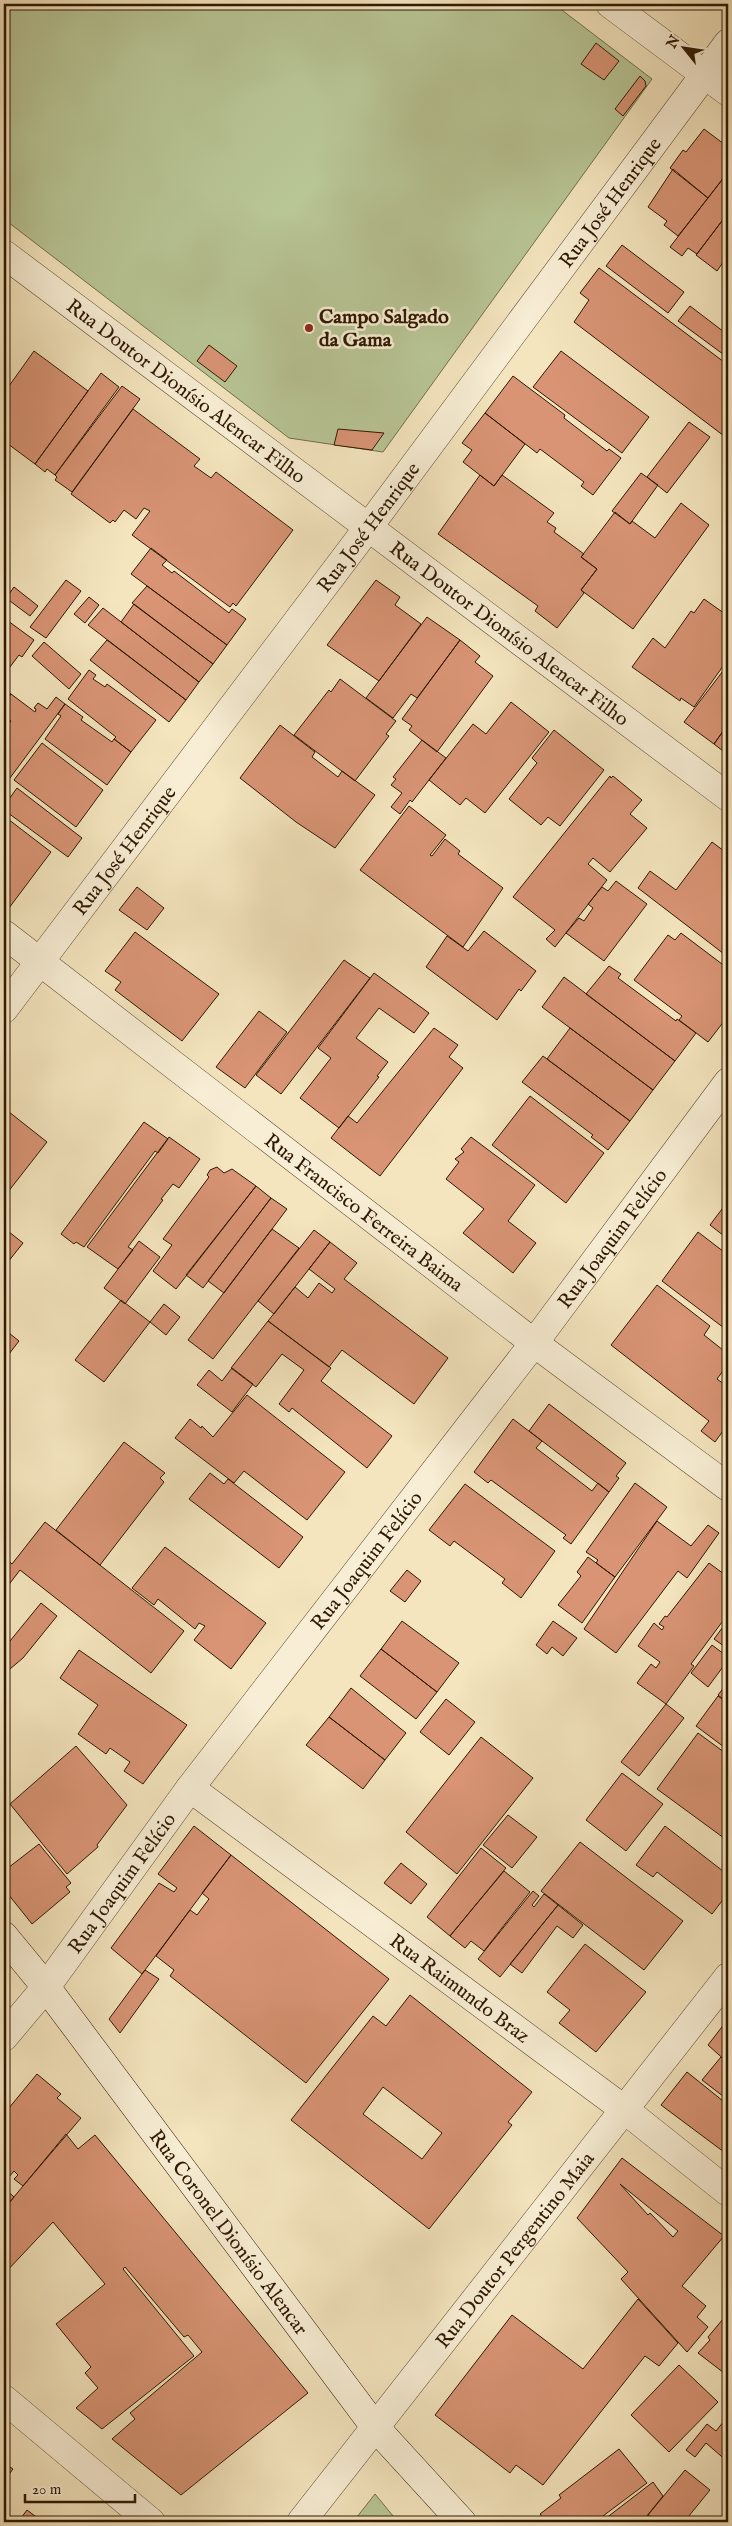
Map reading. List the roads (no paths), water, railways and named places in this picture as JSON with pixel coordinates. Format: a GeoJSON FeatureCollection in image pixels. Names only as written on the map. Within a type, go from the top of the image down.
{"type":"FeatureCollection","features":[{"type":"Feature","properties":{"kind":"street"},"geometry":{"type":"LineString","coordinates":[[610,4],[728,92]]}},
{"type":"Feature","properties":{"kind":"street","name":"Rua José Henrique"},"geometry":{"type":"LineString","coordinates":[[4,1010],[367,528],[728,42]]}},
{"type":"Feature","properties":{"kind":"street","name":"Rua Doutor Dionísio Alencar Filho"},"geometry":{"type":"LineString","coordinates":[[4,254],[728,797]]}},
{"type":"Feature","properties":{"kind":"street","name":"Rua Francisco Ferreira Baima"},"geometry":{"type":"LineString","coordinates":[[4,934],[42,961],[534,1343],[728,1487]]}},
{"type":"Feature","properties":{"kind":"street","name":"Rua Joaquim Felício"},"geometry":{"type":"LineString","coordinates":[[4,2037],[46,1988],[190,1788],[534,1343],[728,1082]]}},
{"type":"Feature","properties":{"kind":"street","name":"Rua Raimundo Braz"},"geometry":{"type":"LineString","coordinates":[[190,1788],[625,2110],[728,2192]]}},
{"type":"Feature","properties":{"kind":"street","name":"Rua Coronel Dionísio Alencar"},"geometry":{"type":"LineString","coordinates":[[4,1936],[46,1988],[375,2427],[462,2522]]}},
{"type":"Feature","properties":{"kind":"street","name":"Rua Doutor Pergentino Maia"},"geometry":{"type":"LineString","coordinates":[[301,2522],[728,1977]]}},
{"type":"Feature","properties":{"kind":"street"},"geometry":{"type":"LineString","coordinates":[[4,2399],[151,2522]]}},
{"type":"Feature","properties":{"kind":"place","name":"Campo Salgado da Gama"},"geometry":{"type":"Point","coordinates":[309,328]}}]}
